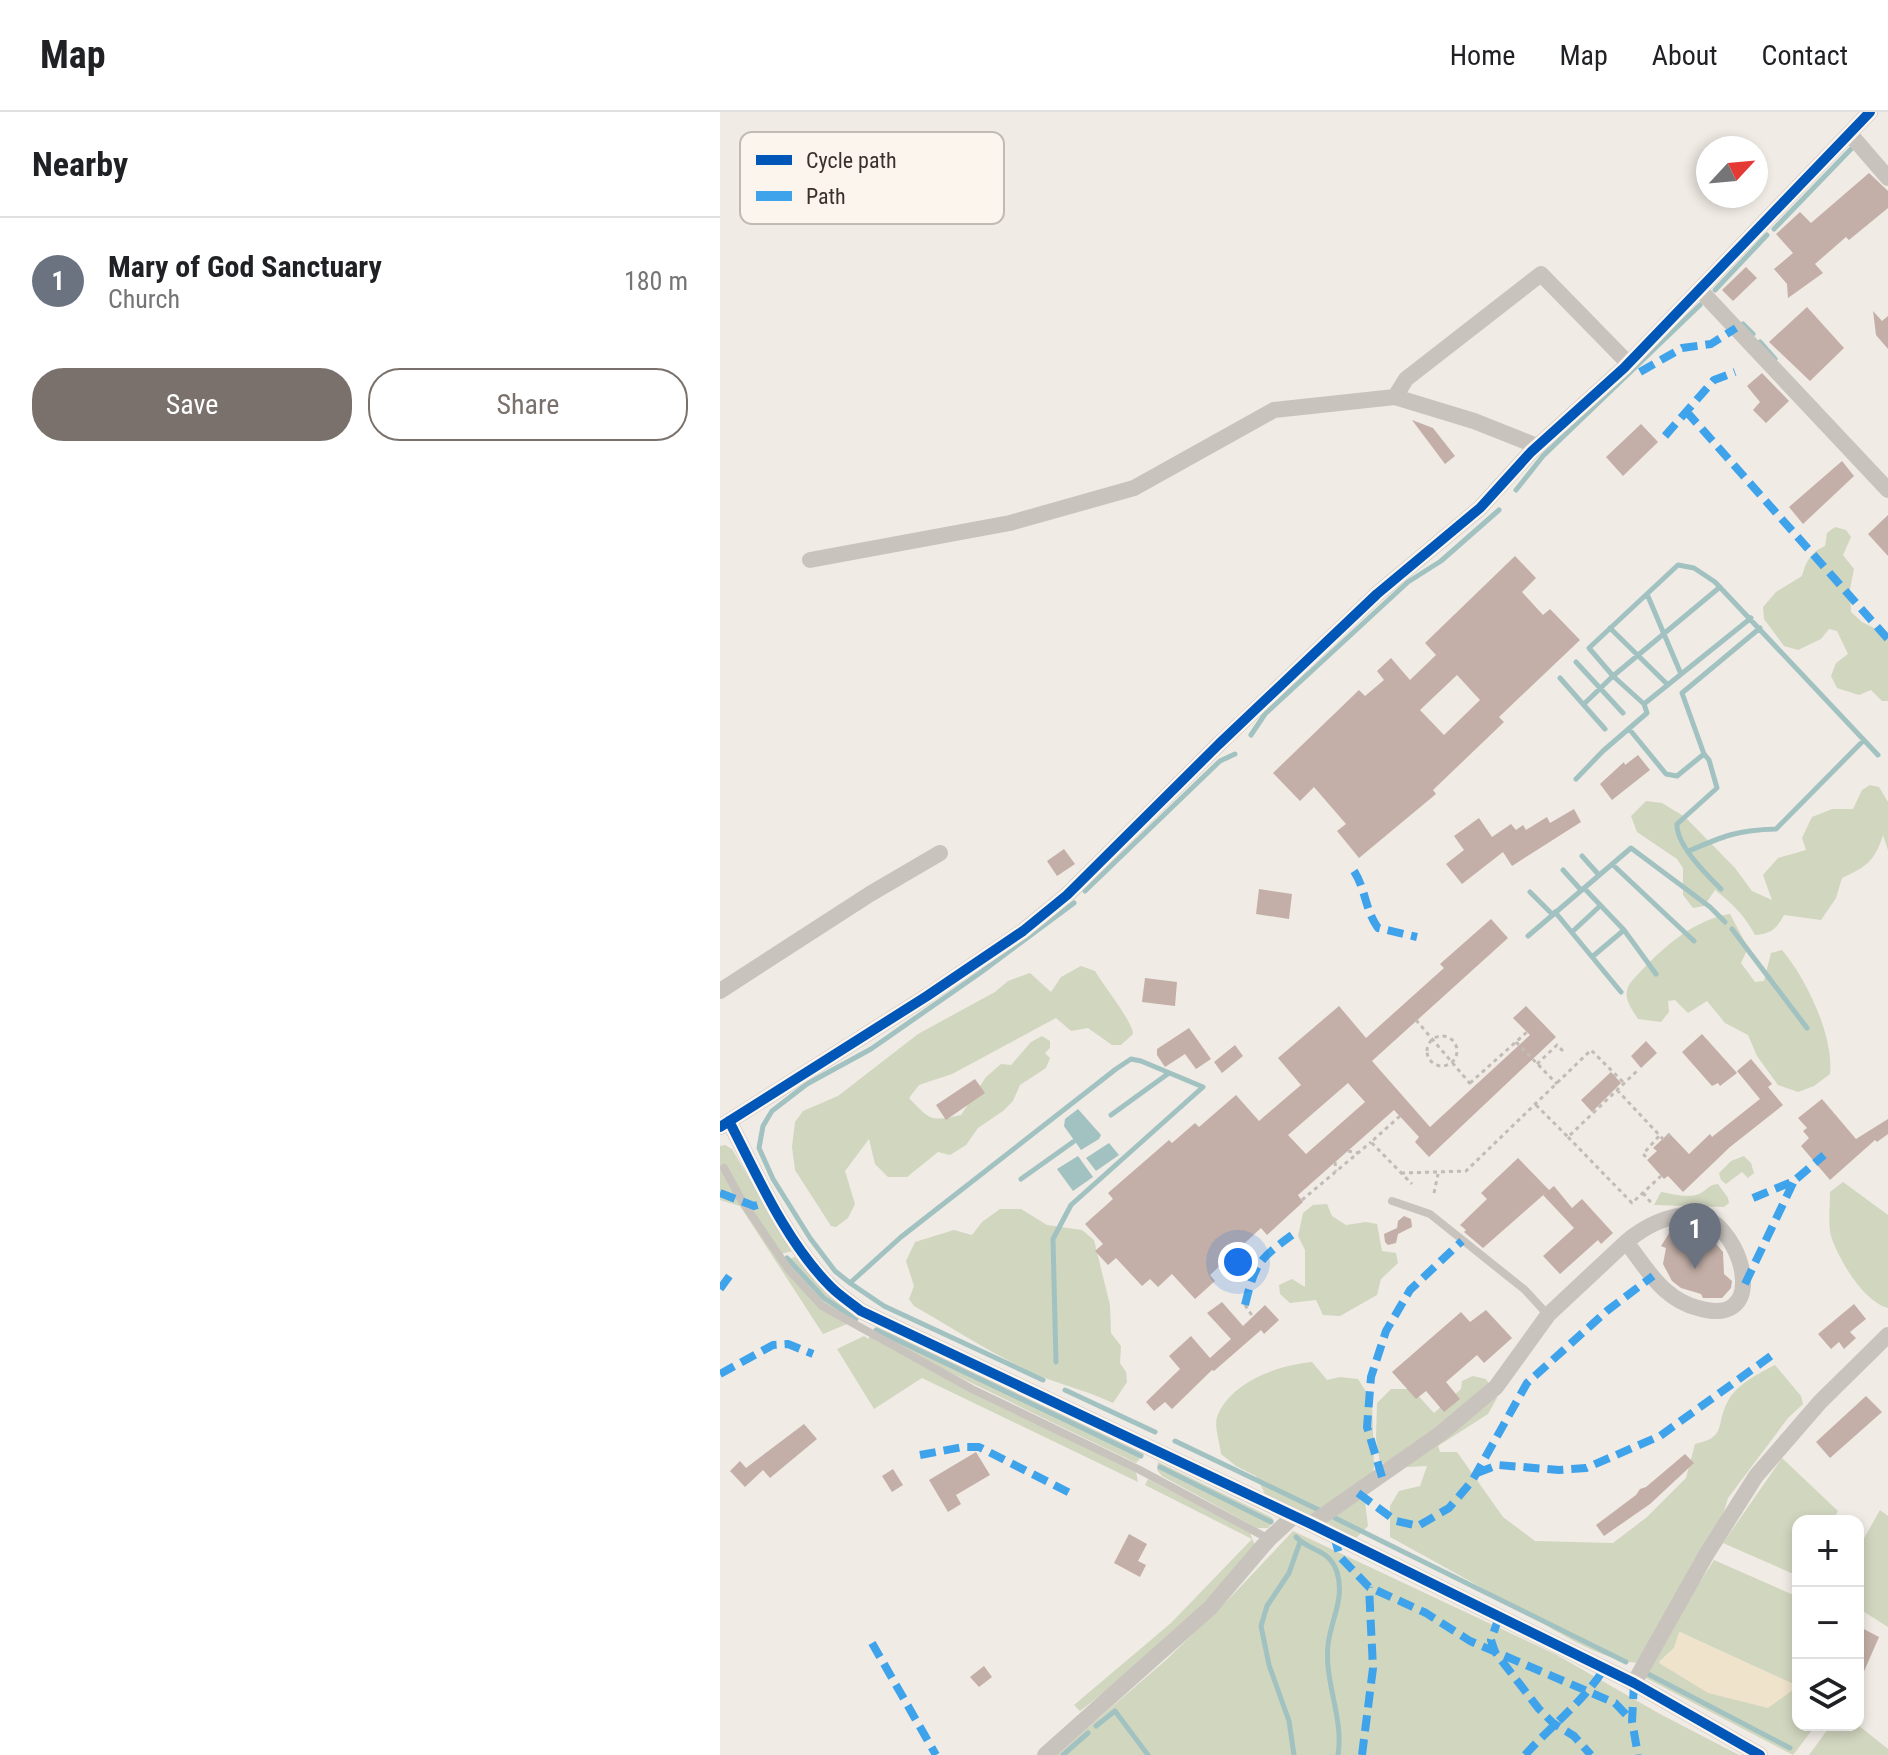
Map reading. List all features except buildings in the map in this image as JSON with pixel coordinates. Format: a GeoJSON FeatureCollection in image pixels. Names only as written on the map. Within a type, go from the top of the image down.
{"type":"FeatureCollection","features":[{"type":"Feature","properties":{"kind":"street"},"geometry":{"type":"LineString","coordinates":[[1760,1755],[1634,1683],[1311,1524],[861,1311],[831,1287],[801,1250],[725,1124],[927,996],[1023,931],[1067,895],[1219,744],[1377,594],[1480,508],[1537,446],[1628,363],[1700,290],[1870,112]]}},
{"type":"Feature","properties":{"kind":"street"},"geometry":{"type":"LineString","coordinates":[[1850,134],[1888,178]]}},
{"type":"Feature","properties":{"kind":"street"},"geometry":{"type":"LineString","coordinates":[[1395,397],[1406,379],[1541,274],[1628,363]]}},
{"type":"Feature","properties":{"kind":"street"},"geometry":{"type":"LineString","coordinates":[[1700,290],[1888,490]]}},
{"type":"Feature","properties":{"kind":"street"},"geometry":{"type":"LineString","coordinates":[[810,560],[1010,523],[1134,488],[1274,410],[1395,397],[1474,421],[1537,446]]}},
{"type":"Feature","properties":{"kind":"street"},"geometry":{"type":"LineString","coordinates":[[720,991],[870,894],[940,853]]}},
{"type":"Feature","properties":{"kind":"street"},"geometry":{"type":"LineString","coordinates":[[1311,1524],[1440,1434],[1496,1387],[1548,1315],[1626,1242],[1643,1228],[1675,1215],[1692,1214],[1709,1220],[1726,1235],[1742,1264],[1745,1284],[1742,1295],[1734,1305],[1723,1310],[1687,1305],[1665,1290],[1626,1242]]}},
{"type":"Feature","properties":{"kind":"street"},"geometry":{"type":"LineString","coordinates":[[1634,1683],[1706,1555],[1756,1476],[1820,1402],[1888,1335]]}},
{"type":"Feature","properties":{"kind":"street"},"geometry":{"type":"LineString","coordinates":[[1045,1755],[1210,1608],[1269,1539],[1294,1516]]}},
{"type":"Feature","properties":{"kind":"lane"},"geometry":{"type":"LineString","coordinates":[[724,1168],[742,1201],[789,1270],[822,1306],[972,1389],[1138,1469],[1269,1539]]}},
{"type":"Feature","properties":{"kind":"lane"},"geometry":{"type":"LineString","coordinates":[[1392,1201],[1430,1214],[1525,1290],[1548,1315]]}},
{"type":"Feature","properties":{"kind":"path"},"geometry":{"type":"LineString","coordinates":[[1416,1020],[1471,1085],[1527,1032]]}},
{"type":"Feature","properties":{"kind":"path"},"geometry":{"type":"LineString","coordinates":[[1444,1036],[1453,1041],[1457,1051],[1452,1063],[1442,1067],[1430,1061],[1427,1050],[1432,1039],[1444,1036]]}},
{"type":"Feature","properties":{"kind":"path"},"geometry":{"type":"LineString","coordinates":[[1516,1042],[1557,1084]]}},
{"type":"Feature","properties":{"kind":"path"},"geometry":{"type":"LineString","coordinates":[[1537,1064],[1557,1045],[1563,1051]]}},
{"type":"Feature","properties":{"kind":"path"},"geometry":{"type":"LineString","coordinates":[[1401,1173],[1466,1171],[1591,1050],[1624,1083]]}},
{"type":"Feature","properties":{"kind":"path"},"geometry":{"type":"LineString","coordinates":[[1568,1137],[1639,1069]]}},
{"type":"Feature","properties":{"kind":"path"},"geometry":{"type":"LineString","coordinates":[[1617,1090],[1660,1135],[1666,1139],[1670,1134]]}},
{"type":"Feature","properties":{"kind":"path"},"geometry":{"type":"LineString","coordinates":[[1536,1105],[1632,1203],[1661,1176]]}},
{"type":"Feature","properties":{"kind":"path"},"geometry":{"type":"LineString","coordinates":[[1302,1200],[1400,1116]]}},
{"type":"Feature","properties":{"kind":"path"},"geometry":{"type":"LineString","coordinates":[[1646,1157],[1643,1154],[1660,1135]]}},
{"type":"Feature","properties":{"kind":"path"},"geometry":{"type":"LineString","coordinates":[[1371,1142],[1412,1184]]}},
{"type":"Feature","properties":{"kind":"path"},"geometry":{"type":"LineString","coordinates":[[1348,1151],[1359,1153]]}},
{"type":"Feature","properties":{"kind":"path"},"geometry":{"type":"LineString","coordinates":[[1335,1162],[1336,1171]]}},
{"type":"Feature","properties":{"kind":"path"},"geometry":{"type":"LineString","coordinates":[[1434,1193],[1438,1172]]}},
{"type":"Feature","properties":{"kind":"path"},"geometry":{"type":"LineString","coordinates":[[1245,1305],[1253,1317]]}},
{"type":"Feature","properties":{"kind":"green space"},"geometry":{"type":"Polygon","coordinates":[[[1835,527],[1846,530],[1851,537],[1843,555],[1854,569],[1850,589],[1851,612],[1862,622],[1888,635],[1888,701],[1882,701],[1871,690],[1859,695],[1837,688],[1831,676],[1836,663],[1848,654],[1837,631],[1829,629],[1821,639],[1798,650],[1784,646],[1764,619],[1763,607],[1776,592],[1802,576],[1810,558],[1825,546],[1827,533],[1835,527]]]}},
{"type":"Feature","properties":{"kind":"green space"},"geometry":{"type":"Polygon","coordinates":[[[1870,785],[1879,787],[1888,802],[1888,850],[1883,835],[1877,851],[1868,862],[1842,878],[1836,898],[1821,920],[1784,915],[1773,930],[1755,935],[1738,910],[1715,890],[1704,906],[1693,908],[1683,895],[1683,868],[1677,859],[1637,832],[1631,816],[1646,801],[1662,803],[1685,817],[1735,868],[1752,891],[1772,900],[1763,875],[1778,858],[1806,850],[1802,838],[1812,817],[1832,809],[1853,809],[1862,790],[1870,785]]]}},
{"type":"Feature","properties":{"kind":"green space"},"geometry":{"type":"Polygon","coordinates":[[[1730,914],[1748,948],[1741,963],[1755,982],[1764,981],[1771,953],[1782,950],[1809,992],[1823,1025],[1830,1059],[1830,1074],[1814,1086],[1798,1092],[1778,1085],[1757,1056],[1748,1035],[1725,1023],[1707,1001],[1688,1013],[1675,1000],[1668,1001],[1669,1012],[1661,1022],[1638,1019],[1630,1006],[1627,999],[1629,985],[1660,952],[1704,922],[1730,914]]]}},
{"type":"Feature","properties":{"kind":"green space"},"geometry":{"type":"Polygon","coordinates":[[[1081,966],[1095,971],[1123,1012],[1133,1034],[1121,1045],[1112,1045],[1088,1028],[1071,1031],[1056,1018],[952,1074],[919,1085],[909,1098],[927,1115],[943,1118],[961,1115],[986,1077],[1001,1064],[1011,1065],[1031,1042],[1042,1036],[1050,1041],[1050,1048],[1045,1053],[1050,1058],[1046,1068],[1020,1085],[1013,1101],[1003,1111],[978,1128],[966,1145],[950,1155],[938,1152],[907,1177],[888,1177],[875,1164],[869,1139],[845,1171],[855,1204],[848,1218],[836,1227],[831,1226],[795,1170],[792,1147],[795,1122],[803,1111],[838,1096],[918,1034],[995,992],[1008,981],[1030,973],[1051,992],[1061,977],[1081,966]]]}},
{"type":"Feature","properties":{"kind":"green space"},"geometry":{"type":"Polygon","coordinates":[[[720,1146],[732,1149],[792,1251],[777,1255],[787,1272],[847,1324],[823,1334],[740,1206],[720,1200],[720,1146]]]}},
{"type":"Feature","properties":{"kind":"green space"},"geometry":{"type":"Polygon","coordinates":[[[1744,1156],[1751,1163],[1754,1173],[1748,1178],[1742,1172],[1726,1184],[1719,1173],[1731,1161],[1744,1156]]]}},
{"type":"Feature","properties":{"kind":"green space"},"geometry":{"type":"Polygon","coordinates":[[[1843,1182],[1888,1215],[1888,1308],[1861,1288],[1846,1267],[1831,1236],[1830,1192],[1843,1182]]]}},
{"type":"Feature","properties":{"kind":"green space"},"geometry":{"type":"Polygon","coordinates":[[[1718,1184],[1728,1198],[1729,1203],[1724,1207],[1654,1205],[1661,1192],[1692,1196],[1718,1184]]]}},
{"type":"Feature","properties":{"kind":"green space"},"geometry":{"type":"Polygon","coordinates":[[[1327,1204],[1332,1216],[1346,1225],[1377,1224],[1382,1251],[1396,1253],[1398,1263],[1381,1279],[1377,1295],[1340,1316],[1323,1315],[1316,1300],[1290,1303],[1280,1294],[1279,1285],[1292,1279],[1305,1287],[1305,1250],[1298,1236],[1303,1213],[1313,1205],[1327,1204]]]}},
{"type":"Feature","properties":{"kind":"green space"},"geometry":{"type":"Polygon","coordinates":[[[1000,1209],[1021,1209],[1047,1225],[1082,1230],[1094,1240],[1110,1305],[1111,1333],[1121,1346],[1120,1363],[1126,1372],[1127,1382],[1113,1403],[1013,1363],[914,1306],[909,1299],[914,1286],[906,1261],[915,1242],[954,1230],[972,1235],[982,1222],[1000,1209]]]}},
{"type":"Feature","properties":{"kind":"green space"},"geometry":{"type":"Polygon","coordinates":[[[795,1257],[826,1292],[855,1314],[856,1319],[851,1321],[822,1303],[784,1260],[795,1257]]]}},
{"type":"Feature","properties":{"kind":"green space"},"geometry":{"type":"Polygon","coordinates":[[[877,1326],[1144,1454],[1136,1463],[918,1357],[882,1343],[966,1389],[1136,1472],[1138,1482],[922,1378],[874,1409],[837,1349],[864,1336],[868,1339],[877,1326]]]}},
{"type":"Feature","properties":{"kind":"green space"},"geometry":{"type":"Polygon","coordinates":[[[1312,1362],[1327,1380],[1340,1377],[1358,1379],[1372,1401],[1374,1467],[1365,1502],[1368,1526],[1357,1537],[1348,1537],[1327,1522],[1266,1496],[1256,1476],[1221,1454],[1216,1421],[1223,1405],[1233,1394],[1270,1371],[1312,1362]]]}},
{"type":"Feature","properties":{"kind":"green space"},"geometry":{"type":"Polygon","coordinates":[[[1775,1365],[1801,1396],[1803,1404],[1788,1418],[1728,1498],[1715,1532],[1693,1561],[1700,1582],[1714,1560],[1792,1594],[1792,1684],[1680,1632],[1674,1648],[1659,1662],[1792,1686],[1792,1731],[1811,1731],[1793,1755],[1642,1676],[1650,1663],[1614,1658],[1577,1643],[1390,1537],[1390,1506],[1399,1491],[1420,1486],[1427,1466],[1380,1463],[1376,1438],[1377,1403],[1391,1389],[1412,1389],[1434,1413],[1461,1389],[1462,1381],[1473,1376],[1486,1379],[1497,1398],[1488,1414],[1438,1446],[1440,1452],[1457,1452],[1503,1517],[1535,1541],[1613,1543],[1647,1517],[1686,1478],[1695,1444],[1717,1433],[1732,1395],[1748,1380],[1775,1365]]]}},
{"type":"Feature","properties":{"kind":"green space"},"geometry":{"type":"Polygon","coordinates":[[[1782,1458],[1838,1511],[1836,1515],[1792,1515],[1792,1573],[1723,1543],[1782,1458]]]}},
{"type":"Feature","properties":{"kind":"green space"},"geometry":{"type":"Polygon","coordinates":[[[1158,1462],[1274,1520],[1268,1528],[1257,1528],[1162,1476],[1157,1470],[1158,1462]]]}},
{"type":"Feature","properties":{"kind":"green space"},"geometry":{"type":"Polygon","coordinates":[[[1148,1479],[1250,1533],[1256,1548],[1197,1612],[1145,1660],[1080,1711],[1074,1705],[1171,1623],[1252,1539],[1145,1485],[1148,1479]]]}},
{"type":"Feature","properties":{"kind":"green space"},"geometry":{"type":"Polygon","coordinates":[[[1880,1510],[1888,1516],[1888,1627],[1864,1612],[1864,1538],[1880,1510]]]}},
{"type":"Feature","properties":{"kind":"green space"},"geometry":{"type":"Polygon","coordinates":[[[1293,1531],[1555,1654],[1739,1755],[1056,1755],[1166,1660],[1293,1531]]]}},
{"type":"Feature","properties":{"kind":"green space"},"geometry":{"type":"Polygon","coordinates":[[[1864,1730],[1888,1749],[1888,1755],[1809,1755],[1827,1731],[1864,1730]]]}},
{"type":"Feature","properties":{"kind":"sand"},"geometry":{"type":"Polygon","coordinates":[[[1679,1632],[1792,1683],[1792,1690],[1768,1708],[1708,1693],[1659,1663],[1674,1648],[1679,1632]]]}},
{"type":"Feature","properties":{"kind":"water"},"geometry":{"type":"Polygon","coordinates":[[[1078,1109],[1101,1135],[1081,1150],[1064,1126],[1065,1119],[1078,1109]]]}},
{"type":"Feature","properties":{"kind":"water"},"geometry":{"type":"Polygon","coordinates":[[[1109,1143],[1119,1155],[1096,1171],[1086,1158],[1109,1143]]]}},
{"type":"Feature","properties":{"kind":"water"},"geometry":{"type":"Polygon","coordinates":[[[1078,1156],[1093,1177],[1073,1191],[1057,1169],[1078,1156]]]}},
{"type":"Feature","properties":{"kind":"waterway"},"geometry":{"type":"LineString","coordinates":[[1774,229],[1852,148]]}},
{"type":"Feature","properties":{"kind":"waterway"},"geometry":{"type":"LineString","coordinates":[[1715,290],[1767,235]]}},
{"type":"Feature","properties":{"kind":"waterway"},"geometry":{"type":"LineString","coordinates":[[1516,490],[1543,456],[1700,305]]}},
{"type":"Feature","properties":{"kind":"waterway"},"geometry":{"type":"LineString","coordinates":[[1743,324],[1753,334]]}},
{"type":"Feature","properties":{"kind":"waterway"},"geometry":{"type":"LineString","coordinates":[[1760,342],[1775,359]]}},
{"type":"Feature","properties":{"kind":"waterway"},"geometry":{"type":"LineString","coordinates":[[1251,735],[1265,714],[1408,582],[1441,561],[1499,510]]}},
{"type":"Feature","properties":{"kind":"waterway"},"geometry":{"type":"LineString","coordinates":[[1576,779],[1647,713],[1644,704],[1613,676],[1589,648],[1678,565],[1694,568],[1715,582],[1878,755]]}},
{"type":"Feature","properties":{"kind":"waterway"},"geometry":{"type":"LineString","coordinates":[[1584,704],[1720,587]]}},
{"type":"Feature","properties":{"kind":"waterway"},"geometry":{"type":"LineString","coordinates":[[1647,594],[1681,674]]}},
{"type":"Feature","properties":{"kind":"waterway"},"geometry":{"type":"LineString","coordinates":[[1644,704],[1751,618]]}},
{"type":"Feature","properties":{"kind":"waterway"},"geometry":{"type":"LineString","coordinates":[[1610,628],[1668,685]]}},
{"type":"Feature","properties":{"kind":"waterway"},"geometry":{"type":"LineString","coordinates":[[1704,754],[1682,693],[1760,628]]}},
{"type":"Feature","properties":{"kind":"waterway"},"geometry":{"type":"LineString","coordinates":[[1576,662],[1623,713]]}},
{"type":"Feature","properties":{"kind":"waterway"},"geometry":{"type":"LineString","coordinates":[[1560,678],[1605,729]]}},
{"type":"Feature","properties":{"kind":"waterway"},"geometry":{"type":"LineString","coordinates":[[1630,730],[1666,774],[1677,776],[1704,754],[1709,760],[1717,788],[1677,824],[1687,850],[1721,889]]}},
{"type":"Feature","properties":{"kind":"waterway"},"geometry":{"type":"LineString","coordinates":[[1689,851],[1731,835],[1776,829],[1864,740]]}},
{"type":"Feature","properties":{"kind":"waterway"},"geometry":{"type":"LineString","coordinates":[[1085,891],[1220,761],[1235,754]]}},
{"type":"Feature","properties":{"kind":"waterway"},"geometry":{"type":"LineString","coordinates":[[1528,936],[1631,848],[1710,907],[1725,922]]}},
{"type":"Feature","properties":{"kind":"waterway"},"geometry":{"type":"LineString","coordinates":[[1582,856],[1599,875]]}},
{"type":"Feature","properties":{"kind":"waterway"},"geometry":{"type":"LineString","coordinates":[[1612,864],[1694,941]]}},
{"type":"Feature","properties":{"kind":"waterway"},"geometry":{"type":"LineString","coordinates":[[1563,870],[1581,890]]}},
{"type":"Feature","properties":{"kind":"waterway"},"geometry":{"type":"LineString","coordinates":[[1584,888],[1624,930],[1656,974]]}},
{"type":"Feature","properties":{"kind":"waterway"},"geometry":{"type":"LineString","coordinates":[[1530,892],[1553,915]]}},
{"type":"Feature","properties":{"kind":"waterway"},"geometry":{"type":"LineString","coordinates":[[1043,1380],[884,1306],[835,1271],[773,1179],[759,1148],[763,1126],[772,1111],[807,1084],[871,1049],[1074,903]]}},
{"type":"Feature","properties":{"kind":"waterway"},"geometry":{"type":"LineString","coordinates":[[1572,932],[1600,906]]}},
{"type":"Feature","properties":{"kind":"waterway"},"geometry":{"type":"LineString","coordinates":[[1555,912],[1621,992]]}},
{"type":"Feature","properties":{"kind":"waterway"},"geometry":{"type":"LineString","coordinates":[[1732,929],[1807,1028]]}},
{"type":"Feature","properties":{"kind":"waterway"},"geometry":{"type":"LineString","coordinates":[[1592,957],[1624,930]]}},
{"type":"Feature","properties":{"kind":"waterway"},"geometry":{"type":"LineString","coordinates":[[850,1283],[901,1237],[1131,1059],[1203,1087],[1071,1205],[1053,1239],[1056,1362]]}},
{"type":"Feature","properties":{"kind":"waterway"},"geometry":{"type":"LineString","coordinates":[[1111,1115],[1169,1073]]}},
{"type":"Feature","properties":{"kind":"waterway"},"geometry":{"type":"LineString","coordinates":[[1021,1179],[1073,1142]]}},
{"type":"Feature","properties":{"kind":"waterway"},"geometry":{"type":"LineString","coordinates":[[787,1258],[824,1298],[856,1319]]}},
{"type":"Feature","properties":{"kind":"waterway"},"geometry":{"type":"LineString","coordinates":[[876,1330],[1141,1456]]}},
{"type":"Feature","properties":{"kind":"waterway"},"geometry":{"type":"LineString","coordinates":[[1065,1390],[1155,1432]]}},
{"type":"Feature","properties":{"kind":"waterway"},"geometry":{"type":"LineString","coordinates":[[1175,1441],[1319,1510]]}},
{"type":"Feature","properties":{"kind":"waterway"},"geometry":{"type":"LineString","coordinates":[[1160,1467],[1271,1522]]}},
{"type":"Feature","properties":{"kind":"waterway"},"geometry":{"type":"LineString","coordinates":[[1335,1518],[1626,1662]]}},
{"type":"Feature","properties":{"kind":"waterway"},"geometry":{"type":"LineString","coordinates":[[1296,1537],[1334,1564],[1339,1582],[1328,1645],[1338,1727],[1338,1755]]}},
{"type":"Feature","properties":{"kind":"waterway"},"geometry":{"type":"LineString","coordinates":[[1294,1755],[1289,1721],[1269,1665],[1261,1626],[1267,1606],[1289,1573],[1300,1542]]}},
{"type":"Feature","properties":{"kind":"waterway"},"geometry":{"type":"LineString","coordinates":[[1648,1674],[1790,1748]]}},
{"type":"Feature","properties":{"kind":"waterway"},"geometry":{"type":"LineString","coordinates":[[1096,1726],[1115,1711],[1148,1755]]}},
{"type":"Feature","properties":{"kind":"waterway"},"geometry":{"type":"LineString","coordinates":[[1063,1755],[1088,1733]]}},
{"type":"Feature","properties":{"kind":"marked path"},"geometry":{"type":"LineString","coordinates":[[1640,372],[1682,348],[1711,344],[1736,328]]}},
{"type":"Feature","properties":{"kind":"marked path"},"geometry":{"type":"LineString","coordinates":[[1665,436],[1714,380],[1735,372]]}},
{"type":"Feature","properties":{"kind":"marked path"},"geometry":{"type":"LineString","coordinates":[[1686,411],[1888,639]]}},
{"type":"Feature","properties":{"kind":"marked path"},"geometry":{"type":"LineString","coordinates":[[1354,871],[1378,928],[1417,937]]}},
{"type":"Feature","properties":{"kind":"marked path"},"geometry":{"type":"LineString","coordinates":[[1753,1198],[1794,1181],[1824,1155]]}},
{"type":"Feature","properties":{"kind":"marked path"},"geometry":{"type":"LineString","coordinates":[[1745,1284],[1794,1181]]}},
{"type":"Feature","properties":{"kind":"marked path"},"geometry":{"type":"LineString","coordinates":[[720,1193],[754,1206],[771,1201]]}},
{"type":"Feature","properties":{"kind":"marked path"},"geometry":{"type":"LineString","coordinates":[[1245,1305],[1255,1271],[1265,1257],[1292,1235]]}},
{"type":"Feature","properties":{"kind":"marked path"},"geometry":{"type":"LineString","coordinates":[[1382,1477],[1367,1427],[1371,1377],[1386,1331],[1410,1290],[1462,1241]]}},
{"type":"Feature","properties":{"kind":"marked path"},"geometry":{"type":"LineString","coordinates":[[720,1289],[733,1271]]}},
{"type":"Feature","properties":{"kind":"marked path"},"geometry":{"type":"LineString","coordinates":[[1358,1493],[1396,1521],[1418,1526],[1449,1508],[1472,1481],[1527,1383],[1608,1310],[1653,1276]]}},
{"type":"Feature","properties":{"kind":"marked path"},"geometry":{"type":"LineString","coordinates":[[720,1374],[773,1345],[788,1344],[813,1354]]}},
{"type":"Feature","properties":{"kind":"marked path"},"geometry":{"type":"LineString","coordinates":[[1477,1473],[1498,1465],[1559,1470],[1586,1468],[1660,1436],[1775,1353]]}},
{"type":"Feature","properties":{"kind":"marked path"},"geometry":{"type":"LineString","coordinates":[[920,1455],[979,1447],[1072,1494]]}},
{"type":"Feature","properties":{"kind":"marked path"},"geometry":{"type":"LineString","coordinates":[[1334,1536],[1340,1557],[1369,1587],[1426,1613],[1470,1641],[1615,1703],[1632,1721]]}},
{"type":"Feature","properties":{"kind":"marked path"},"geometry":{"type":"LineString","coordinates":[[1362,1755],[1373,1668],[1369,1587]]}},
{"type":"Feature","properties":{"kind":"marked path"},"geometry":{"type":"LineString","coordinates":[[1499,1617],[1491,1640],[1495,1652],[1539,1709],[1553,1723],[1574,1736],[1591,1755]]}},
{"type":"Feature","properties":{"kind":"marked path"},"geometry":{"type":"LineString","coordinates":[[872,1643],[936,1755]]}},
{"type":"Feature","properties":{"kind":"marked path"},"geometry":{"type":"LineString","coordinates":[[1525,1755],[1577,1703],[1604,1669]]}},
{"type":"Feature","properties":{"kind":"marked path"},"geometry":{"type":"LineString","coordinates":[[1634,1683],[1632,1721],[1638,1755]]}},
{"type":"Feature","properties":{"kind":"cycle path"},"geometry":{"type":"LineString","coordinates":[[720,1127],[927,996],[1023,931],[1067,895],[1219,744],[1377,594],[1480,508],[1531,452],[1624,368],[1870,112]]}},
{"type":"Feature","properties":{"kind":"cycle path"},"geometry":{"type":"LineString","coordinates":[[729,1121],[774,1208],[800,1250],[831,1287],[861,1311],[1311,1524],[1634,1683],[1760,1755]]}},
{"type":"Feature","properties":{"kind":"place","name":"Mary of God Sanctuary"},"geometry":{"type":"Point","coordinates":[1695,1269]}}]}
